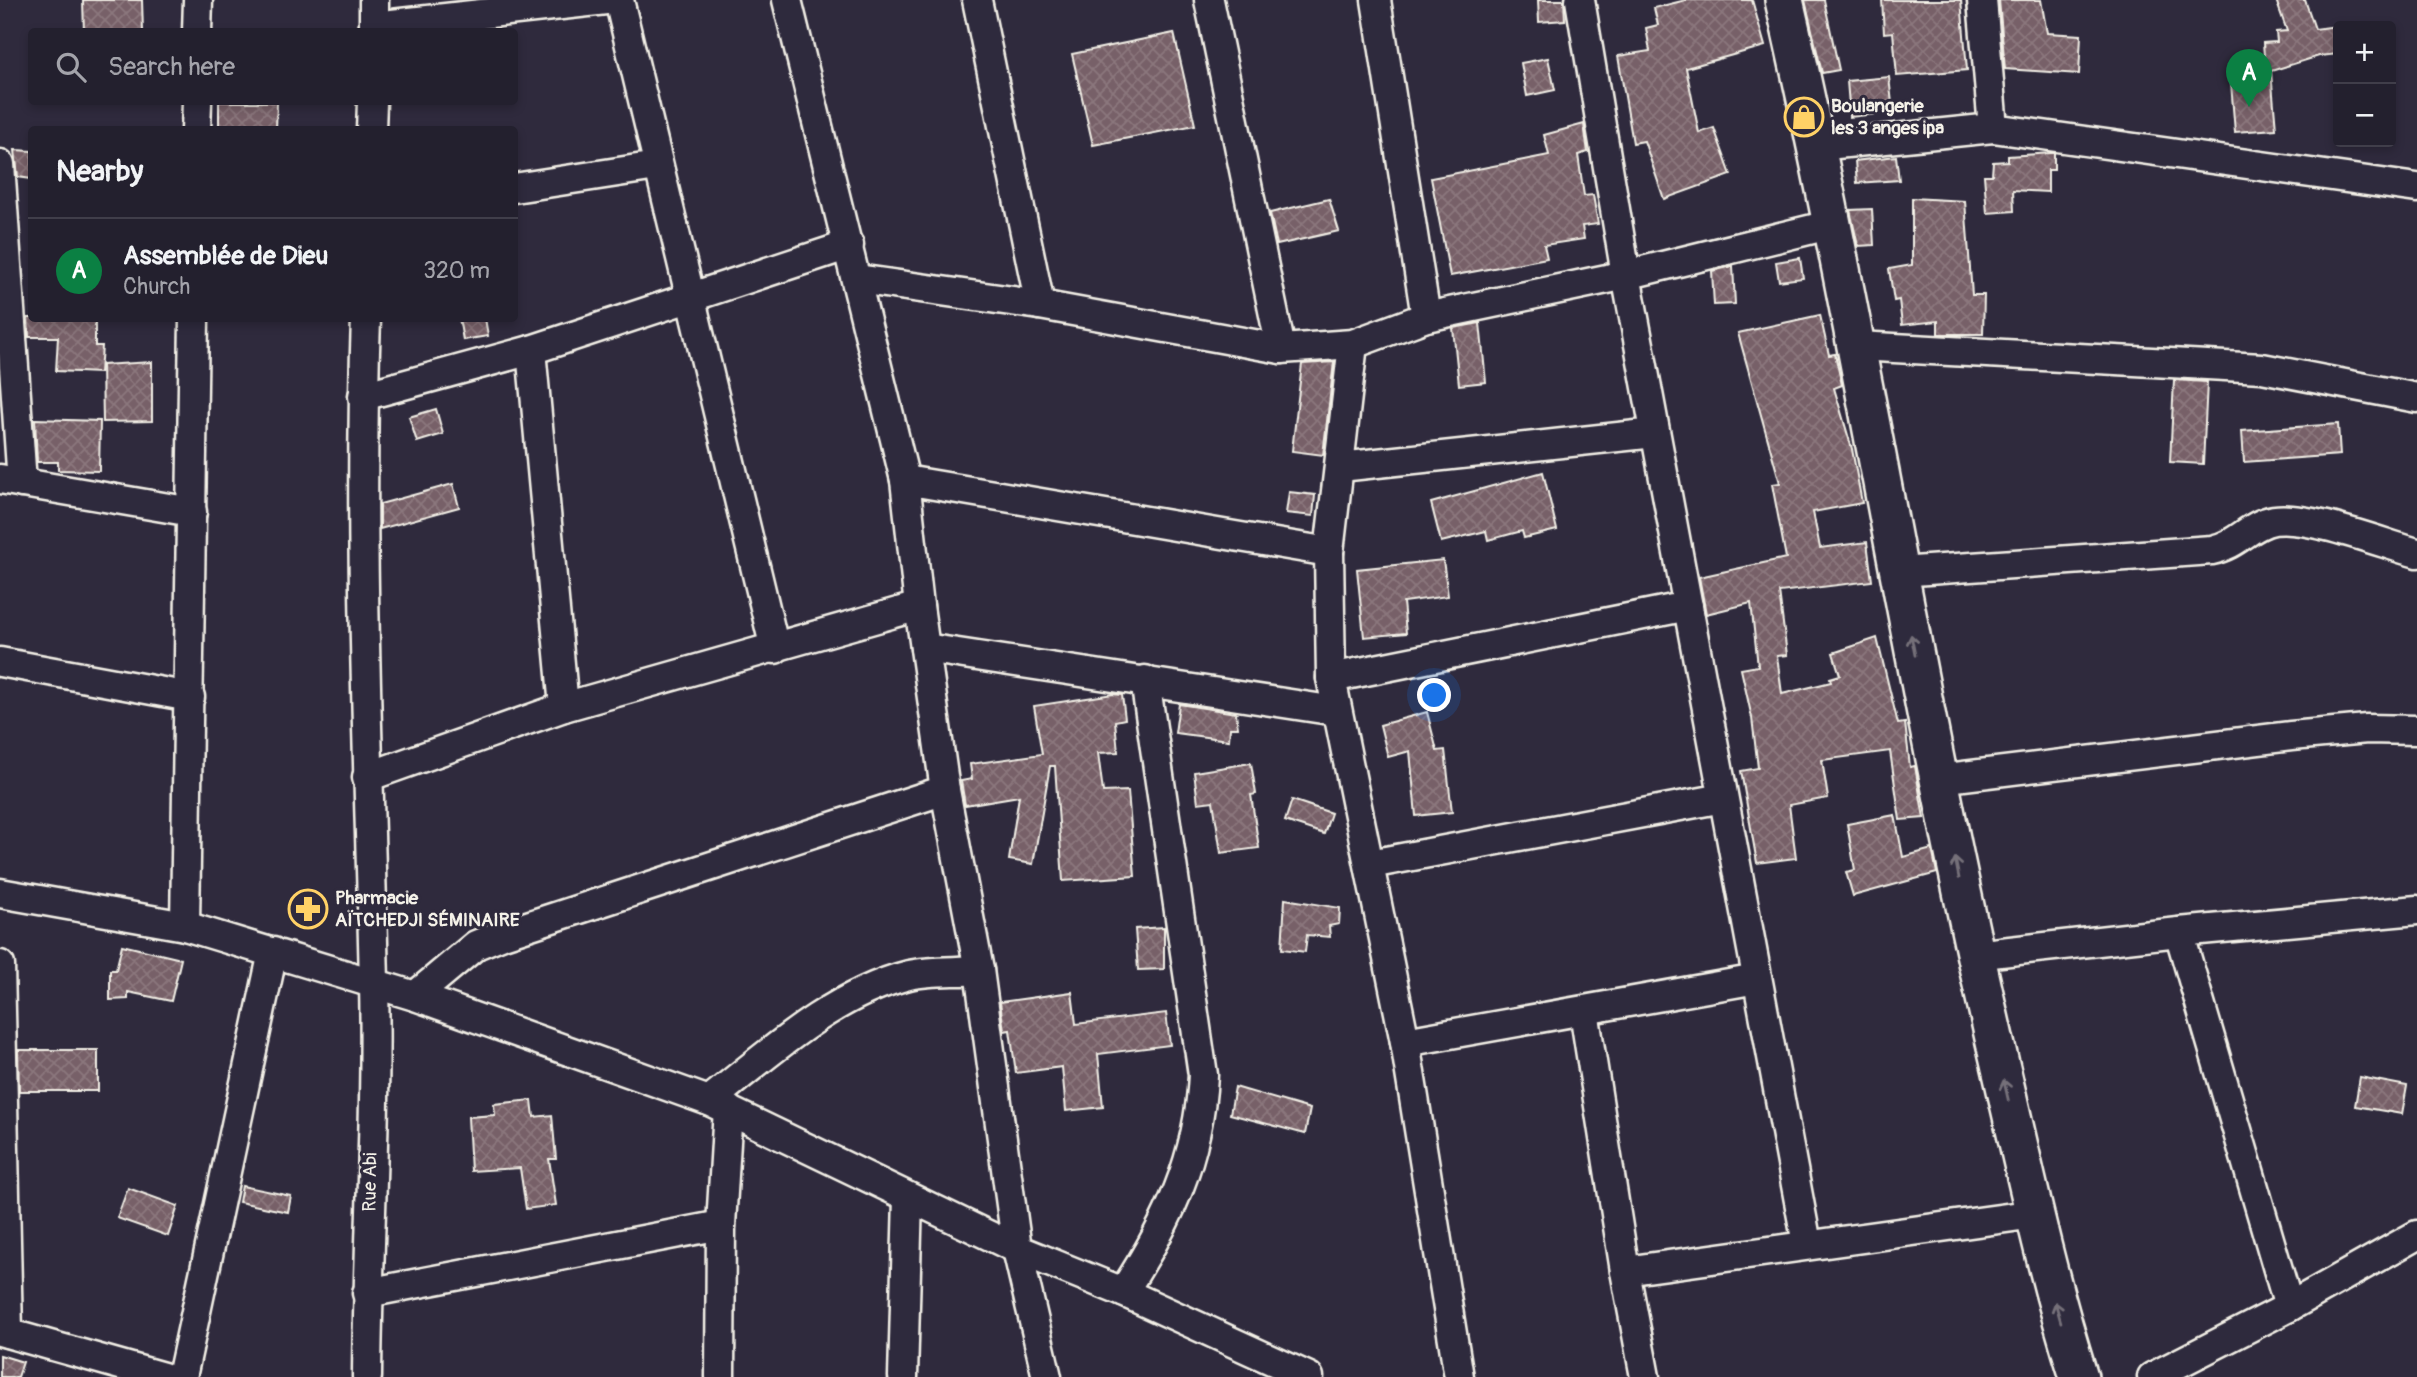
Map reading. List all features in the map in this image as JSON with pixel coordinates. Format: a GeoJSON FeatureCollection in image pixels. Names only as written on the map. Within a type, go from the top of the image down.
{"type":"FeatureCollection","features":[{"type":"Feature","properties":{"kind":"main road"},"geometry":{"type":"LineString","coordinates":[[1784,0],[1833,224],[1975,955],[2057,1307],[2079,1377]]}},
{"type":"Feature","properties":{"kind":"street"},"geometry":{"type":"LineString","coordinates":[[197,28],[198,0]]}},
{"type":"Feature","properties":{"kind":"street"},"geometry":{"type":"LineString","coordinates":[[374,19],[606,0]]}},
{"type":"Feature","properties":{"kind":"street"},"geometry":{"type":"LineString","coordinates":[[619,0],[775,649]]}},
{"type":"Feature","properties":{"kind":"street"},"geometry":{"type":"LineString","coordinates":[[787,0],[905,480],[919,606],[945,790],[979,970],[1017,1249],[1046,1377]]}},
{"type":"Feature","properties":{"kind":"street"},"geometry":{"type":"LineString","coordinates":[[977,0],[1040,305]]}},
{"type":"Feature","properties":{"kind":"street"},"geometry":{"type":"LineString","coordinates":[[1209,0],[1281,349]]}},
{"type":"Feature","properties":{"kind":"street"},"geometry":{"type":"LineString","coordinates":[[1376,0],[1426,317]]}},
{"type":"Feature","properties":{"kind":"street"},"geometry":{"type":"LineString","coordinates":[[1580,0],[1626,275],[1807,1244]]}},
{"type":"Feature","properties":{"kind":"street"},"geometry":{"type":"LineString","coordinates":[[1982,0],[1993,128]]}},
{"type":"Feature","properties":{"kind":"street"},"geometry":{"type":"LineString","coordinates":[[196,126],[197,105]]}},
{"type":"Feature","properties":{"kind":"street"},"geometry":{"type":"LineString","coordinates":[[371,126],[372,105]]}},
{"type":"Feature","properties":{"kind":"street"},"geometry":{"type":"LineString","coordinates":[[1817,146],[1993,128],[2417,188]]}},
{"type":"Feature","properties":{"kind":"street"},"geometry":{"type":"LineString","coordinates":[[0,164],[11,481],[192,512]]}},
{"type":"Feature","properties":{"kind":"street"},"geometry":{"type":"LineString","coordinates":[[518,187],[657,166]]}},
{"type":"Feature","properties":{"kind":"street"},"geometry":{"type":"LineString","coordinates":[[857,279],[1040,305],[1281,349],[1353,344],[1426,317],[1626,275],[1833,224]]}},
{"type":"Feature","properties":{"kind":"street"},"geometry":{"type":"LineString","coordinates":[[363,396],[531,350],[849,245]]}},
{"type":"Feature","properties":{"kind":"street"},"geometry":{"type":"LineString","coordinates":[[185,926],[194,322]]}},
{"type":"Feature","properties":{"kind":"street","name":"Rue Abi"},"geometry":{"type":"LineString","coordinates":[[366,322],[363,396],[367,777],[374,986],[367,1377]]}},
{"type":"Feature","properties":{"kind":"street"},"geometry":{"type":"LineString","coordinates":[[1353,344],[1329,551],[1331,678],[1405,1042],[1459,1377]]}},
{"type":"Feature","properties":{"kind":"street"},"geometry":{"type":"LineString","coordinates":[[1857,346],[2262,368],[2417,398]]}},
{"type":"Feature","properties":{"kind":"street"},"geometry":{"type":"LineString","coordinates":[[531,350],[564,707]]}},
{"type":"Feature","properties":{"kind":"street"},"geometry":{"type":"LineString","coordinates":[[1339,467],[1655,433]]}},
{"type":"Feature","properties":{"kind":"street"},"geometry":{"type":"LineString","coordinates":[[905,480],[1329,551]]}},
{"type":"Feature","properties":{"kind":"street"},"geometry":{"type":"LineString","coordinates":[[1899,572],[2211,550],[2227,547],[2254,527],[2274,520],[2304,521],[2417,553]]}},
{"type":"Feature","properties":{"kind":"street"},"geometry":{"type":"LineString","coordinates":[[367,777],[564,707],[919,606]]}},
{"type":"Feature","properties":{"kind":"street"},"geometry":{"type":"LineString","coordinates":[[1331,678],[1688,606]]}},
{"type":"Feature","properties":{"kind":"street"},"geometry":{"type":"LineString","coordinates":[[925,648],[1336,711]]}},
{"type":"Feature","properties":{"kind":"street"},"geometry":{"type":"LineString","coordinates":[[0,662],[190,697]]}},
{"type":"Feature","properties":{"kind":"street"},"geometry":{"type":"LineString","coordinates":[[1123,1292],[1158,1239],[1178,1191],[1196,1133],[1203,1075],[1145,680]]}},
{"type":"Feature","properties":{"kind":"street"},"geometry":{"type":"LineString","coordinates":[[1939,779],[2304,735],[2367,729],[2417,730]]}},
{"type":"Feature","properties":{"kind":"street"},"geometry":{"type":"LineString","coordinates":[[415,996],[476,945],[503,934],[945,790]]}},
{"type":"Feature","properties":{"kind":"street"},"geometry":{"type":"LineString","coordinates":[[1370,864],[1723,798]]}},
{"type":"Feature","properties":{"kind":"street"},"geometry":{"type":"LineString","coordinates":[[0,893],[185,926],[374,986],[415,996],[718,1105],[1017,1249],[1123,1292],[1309,1377]]}},
{"type":"Feature","properties":{"kind":"street"},"geometry":{"type":"LineString","coordinates":[[1975,955],[2179,932],[2417,910]]}},
{"type":"Feature","properties":{"kind":"street"},"geometry":{"type":"LineString","coordinates":[[2179,932],[2289,1307]]}},
{"type":"Feature","properties":{"kind":"street"},"geometry":{"type":"LineString","coordinates":[[182,1377],[273,952]]}},
{"type":"Feature","properties":{"kind":"street"},"geometry":{"type":"LineString","coordinates":[[0,965],[4,1332],[163,1377]]}},
{"type":"Feature","properties":{"kind":"street"},"geometry":{"type":"LineString","coordinates":[[720,1377],[721,1226],[718,1105],[809,1024],[863,992],[910,975],[979,970]]}},
{"type":"Feature","properties":{"kind":"street"},"geometry":{"type":"LineString","coordinates":[[1405,1042],[1757,979]]}},
{"type":"Feature","properties":{"kind":"street"},"geometry":{"type":"LineString","coordinates":[[1584,1011],[1625,1271],[1645,1377]]}},
{"type":"Feature","properties":{"kind":"street"},"geometry":{"type":"LineString","coordinates":[[903,1377],[908,1198]]}},
{"type":"Feature","properties":{"kind":"street"},"geometry":{"type":"LineString","coordinates":[[1625,1271],[2035,1214]]}},
{"type":"Feature","properties":{"kind":"street"},"geometry":{"type":"LineString","coordinates":[[367,1293],[721,1226]]}},
{"type":"Feature","properties":{"kind":"street"},"geometry":{"type":"LineString","coordinates":[[2152,1377],[2289,1307],[2417,1235]]}},
{"type":"Feature","properties":{"kind":"building"},"geometry":{"type":"Polygon","coordinates":[[[83,0],[142,0],[143,28],[84,28],[83,0]]]}},
{"type":"Feature","properties":{"kind":"building"},"geometry":{"type":"Polygon","coordinates":[[[1538,0],[1564,0],[1565,20],[1539,22],[1538,0]]]}},
{"type":"Feature","properties":{"kind":"building"},"geometry":{"type":"Polygon","coordinates":[[[1686,0],[1752,0],[1765,46],[1686,68],[1699,133],[1714,128],[1731,175],[1664,199],[1644,141],[1633,143],[1618,56],[1650,51],[1646,28],[1658,25],[1654,8],[1686,0]]]}},
{"type":"Feature","properties":{"kind":"building"},"geometry":{"type":"Polygon","coordinates":[[[1805,0],[1824,0],[1839,70],[1822,73],[1805,0]]]}},
{"type":"Feature","properties":{"kind":"building"},"geometry":{"type":"Polygon","coordinates":[[[1882,0],[1961,0],[1967,70],[1897,76],[1893,32],[1884,33],[1882,0]]]}},
{"type":"Feature","properties":{"kind":"building"},"geometry":{"type":"Polygon","coordinates":[[[1999,0],[2041,0],[2047,33],[2081,35],[2079,74],[2005,69],[1999,0]]]}},
{"type":"Feature","properties":{"kind":"building"},"geometry":{"type":"Polygon","coordinates":[[[2276,0],[2305,0],[2315,29],[2333,27],[2333,55],[2319,56],[2271,71],[2276,129],[2235,132],[2230,71],[2265,68],[2263,43],[2277,42],[2276,32],[2287,31],[2276,0]]]}},
{"type":"Feature","properties":{"kind":"building"},"geometry":{"type":"Polygon","coordinates":[[[1174,33],[1195,125],[1093,145],[1072,54],[1174,33]]]}},
{"type":"Feature","properties":{"kind":"building"},"geometry":{"type":"Polygon","coordinates":[[[1548,58],[1555,90],[1527,96],[1521,63],[1548,58]]]}},
{"type":"Feature","properties":{"kind":"building"},"geometry":{"type":"Polygon","coordinates":[[[1889,77],[1893,112],[1850,117],[1847,81],[1889,77]]]}},
{"type":"Feature","properties":{"kind":"building"},"geometry":{"type":"Polygon","coordinates":[[[219,105],[277,105],[276,126],[219,126],[219,105]]]}},
{"type":"Feature","properties":{"kind":"building"},"geometry":{"type":"Polygon","coordinates":[[[1584,124],[1588,152],[1578,155],[1584,196],[1593,195],[1598,224],[1582,226],[1584,239],[1544,245],[1547,258],[1450,276],[1431,178],[1549,155],[1544,135],[1584,124]]]}},
{"type":"Feature","properties":{"kind":"building"},"geometry":{"type":"Polygon","coordinates":[[[15,150],[28,151],[28,178],[18,177],[15,150]]]}},
{"type":"Feature","properties":{"kind":"building"},"geometry":{"type":"Polygon","coordinates":[[[2054,153],[2054,170],[2048,170],[2048,192],[2013,190],[2014,211],[1987,213],[1984,175],[1992,175],[1993,162],[2008,161],[2008,156],[2054,153]]]}},
{"type":"Feature","properties":{"kind":"building"},"geometry":{"type":"Polygon","coordinates":[[[1896,156],[1899,180],[1857,183],[1855,161],[1896,156]]]}},
{"type":"Feature","properties":{"kind":"building"},"geometry":{"type":"Polygon","coordinates":[[[1912,198],[1965,201],[1972,295],[1984,295],[1983,334],[1938,334],[1938,321],[1902,325],[1899,300],[1894,301],[1889,269],[1912,265],[1912,198]]]}},
{"type":"Feature","properties":{"kind":"building"},"geometry":{"type":"Polygon","coordinates":[[[1329,199],[1339,231],[1277,245],[1270,213],[1329,199]]]}},
{"type":"Feature","properties":{"kind":"building"},"geometry":{"type":"Polygon","coordinates":[[[1872,209],[1874,245],[1858,246],[1850,210],[1872,209]]]}},
{"type":"Feature","properties":{"kind":"building"},"geometry":{"type":"Polygon","coordinates":[[[1800,258],[1803,278],[1779,281],[1776,262],[1800,258]]]}},
{"type":"Feature","properties":{"kind":"building"},"geometry":{"type":"Polygon","coordinates":[[[1733,266],[1735,304],[1714,305],[1712,271],[1733,266]]]}},
{"type":"Feature","properties":{"kind":"building"},"geometry":{"type":"Polygon","coordinates":[[[1820,315],[1829,355],[1835,354],[1842,385],[1834,388],[1852,449],[1862,503],[1813,512],[1820,548],[1867,542],[1872,581],[1779,592],[1787,655],[1777,656],[1782,694],[1831,682],[1830,678],[1840,675],[1833,653],[1877,638],[1898,724],[1905,723],[1910,767],[1915,766],[1924,818],[1900,820],[1890,751],[1822,760],[1828,798],[1789,805],[1796,858],[1757,863],[1741,771],[1758,768],[1752,718],[1741,669],[1758,666],[1751,603],[1706,614],[1699,577],[1786,558],[1772,484],[1780,483],[1738,333],[1820,315]]]}},
{"type":"Feature","properties":{"kind":"building"},"geometry":{"type":"Polygon","coordinates":[[[28,322],[95,322],[95,346],[102,346],[100,373],[56,371],[58,337],[29,337],[28,322]]]}},
{"type":"Feature","properties":{"kind":"building"},"geometry":{"type":"Polygon","coordinates":[[[460,322],[486,322],[488,336],[463,340],[460,322]]]}},
{"type":"Feature","properties":{"kind":"building"},"geometry":{"type":"Polygon","coordinates":[[[1480,323],[1486,382],[1459,385],[1453,328],[1480,323]]]}},
{"type":"Feature","properties":{"kind":"building"},"geometry":{"type":"Polygon","coordinates":[[[152,362],[152,421],[103,422],[102,365],[152,362]]]}},
{"type":"Feature","properties":{"kind":"building"},"geometry":{"type":"Polygon","coordinates":[[[1334,362],[1323,455],[1292,451],[1302,364],[1334,362]]]}},
{"type":"Feature","properties":{"kind":"building"},"geometry":{"type":"Polygon","coordinates":[[[2174,380],[2207,382],[2203,464],[2170,462],[2174,380]]]}},
{"type":"Feature","properties":{"kind":"building"},"geometry":{"type":"Polygon","coordinates":[[[436,409],[443,434],[417,442],[409,417],[436,409]]]}},
{"type":"Feature","properties":{"kind":"building"},"geometry":{"type":"Polygon","coordinates":[[[35,419],[100,421],[99,471],[58,470],[58,462],[37,462],[35,419]]]}},
{"type":"Feature","properties":{"kind":"building"},"geometry":{"type":"Polygon","coordinates":[[[2338,424],[2340,455],[2244,462],[2242,431],[2338,424]]]}},
{"type":"Feature","properties":{"kind":"building"},"geometry":{"type":"Polygon","coordinates":[[[1543,472],[1557,530],[1524,538],[1522,531],[1488,540],[1486,531],[1441,542],[1431,503],[1543,472]]]}},
{"type":"Feature","properties":{"kind":"building"},"geometry":{"type":"Polygon","coordinates":[[[453,484],[459,507],[380,529],[380,504],[453,484]]]}},
{"type":"Feature","properties":{"kind":"building"},"geometry":{"type":"Polygon","coordinates":[[[1289,492],[1315,495],[1313,516],[1286,513],[1289,492]]]}},
{"type":"Feature","properties":{"kind":"building"},"geometry":{"type":"Polygon","coordinates":[[[1443,560],[1448,596],[1403,602],[1406,633],[1364,637],[1357,569],[1443,560]]]}},
{"type":"Feature","properties":{"kind":"building"},"geometry":{"type":"Polygon","coordinates":[[[1113,694],[1122,695],[1125,719],[1115,721],[1118,752],[1098,753],[1103,792],[1128,791],[1135,876],[1063,881],[1055,766],[1050,766],[1033,864],[1009,860],[1019,796],[965,805],[961,781],[972,779],[970,764],[1042,754],[1034,706],[1113,694]]]}},
{"type":"Feature","properties":{"kind":"building"},"geometry":{"type":"Polygon","coordinates":[[[1179,704],[1236,713],[1238,728],[1230,728],[1229,740],[1175,733],[1179,704]]]}},
{"type":"Feature","properties":{"kind":"building"},"geometry":{"type":"Polygon","coordinates":[[[1427,712],[1437,751],[1445,750],[1452,812],[1416,816],[1410,751],[1388,757],[1380,725],[1427,712]]]}},
{"type":"Feature","properties":{"kind":"building"},"geometry":{"type":"Polygon","coordinates":[[[1251,763],[1256,794],[1251,795],[1259,848],[1221,853],[1213,801],[1198,803],[1194,772],[1251,763]]]}},
{"type":"Feature","properties":{"kind":"building"},"geometry":{"type":"Polygon","coordinates":[[[1292,800],[1331,813],[1324,834],[1285,821],[1292,800]]]}},
{"type":"Feature","properties":{"kind":"building"},"geometry":{"type":"Polygon","coordinates":[[[1895,815],[1903,857],[1932,849],[1937,873],[1853,896],[1846,872],[1855,870],[1847,824],[1895,815]]]}},
{"type":"Feature","properties":{"kind":"building"},"geometry":{"type":"Polygon","coordinates":[[[1285,899],[1340,908],[1339,924],[1329,926],[1330,937],[1307,935],[1305,952],[1282,949],[1285,899]]]}},
{"type":"Feature","properties":{"kind":"building"},"geometry":{"type":"Polygon","coordinates":[[[1164,927],[1164,969],[1138,970],[1135,929],[1164,927]]]}},
{"type":"Feature","properties":{"kind":"building"},"geometry":{"type":"Polygon","coordinates":[[[122,945],[181,959],[171,1001],[128,992],[128,999],[110,1000],[110,970],[116,970],[122,945]]]}},
{"type":"Feature","properties":{"kind":"building"},"geometry":{"type":"Polygon","coordinates":[[[1072,992],[1076,1024],[1166,1013],[1170,1045],[1098,1054],[1103,1107],[1066,1111],[1062,1067],[1016,1073],[1010,1030],[1004,1031],[1000,1002],[1072,992]]]}},
{"type":"Feature","properties":{"kind":"building"},"geometry":{"type":"Polygon","coordinates":[[[18,1050],[98,1050],[98,1091],[19,1091],[18,1050]]]}},
{"type":"Feature","properties":{"kind":"building"},"geometry":{"type":"Polygon","coordinates":[[[2360,1077],[2407,1086],[2402,1114],[2355,1106],[2360,1077]]]}},
{"type":"Feature","properties":{"kind":"building"},"geometry":{"type":"Polygon","coordinates":[[[1235,1087],[1310,1109],[1305,1134],[1230,1114],[1235,1087]]]}},
{"type":"Feature","properties":{"kind":"building"},"geometry":{"type":"Polygon","coordinates":[[[532,1100],[534,1117],[552,1115],[556,1159],[549,1159],[556,1205],[526,1209],[520,1168],[471,1171],[468,1117],[495,1115],[494,1104],[532,1100]]]}},
{"type":"Feature","properties":{"kind":"building"},"geometry":{"type":"Polygon","coordinates":[[[242,1186],[291,1196],[288,1212],[239,1202],[242,1186]]]}},
{"type":"Feature","properties":{"kind":"building"},"geometry":{"type":"Polygon","coordinates":[[[128,1188],[178,1206],[168,1236],[117,1218],[128,1188]]]}},
{"type":"Feature","properties":{"kind":"building"},"geometry":{"type":"Polygon","coordinates":[[[0,1355],[23,1362],[18,1377],[0,1377],[0,1355]]]}},
{"type":"Feature","properties":{"kind":"place","name":"Assemblée de Dieu"},"geometry":{"type":"Point","coordinates":[2249,107]}},
{"type":"Feature","properties":{"kind":"place","name":"Boulangerie les 3 anges ipa"},"geometry":{"type":"Point","coordinates":[1804,117]}},
{"type":"Feature","properties":{"kind":"place","name":"Pharmacie AÏTCHEDJI SÉMINAIRE"},"geometry":{"type":"Point","coordinates":[308,909]}}]}
